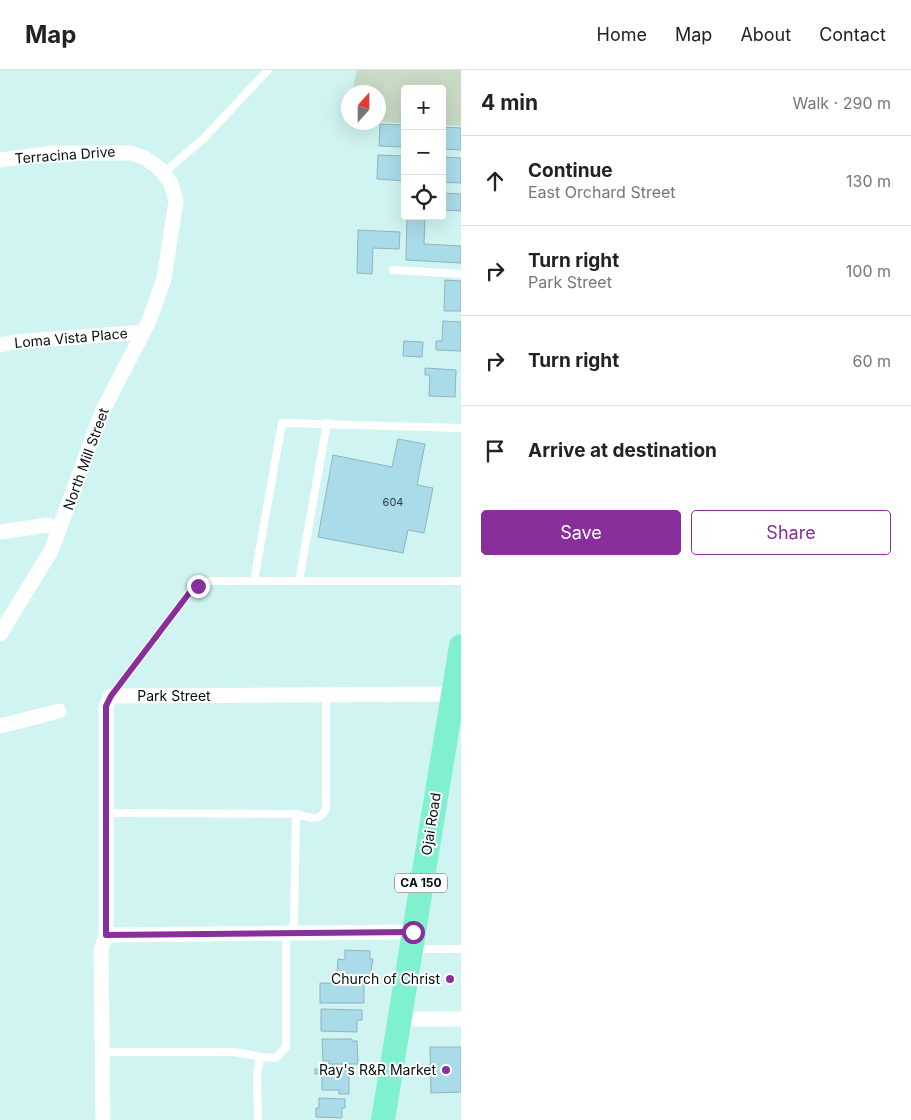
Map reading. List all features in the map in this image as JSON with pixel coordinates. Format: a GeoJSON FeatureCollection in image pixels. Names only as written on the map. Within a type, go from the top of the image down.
{"type":"FeatureCollection","features":[{"type":"Feature","properties":{"kind":"main road","name":"Ojai Road"},"geometry":{"type":"LineString","coordinates":[[383,1120],[461,646]]}},
{"type":"Feature","properties":{"kind":"street","name":"Terracina Drive"},"geometry":{"type":"LineString","coordinates":[[0,160],[53,153],[123,152],[145,158],[164,173],[176,200],[164,279]]}},
{"type":"Feature","properties":{"kind":"street","name":"North Mill Street"},"geometry":{"type":"LineString","coordinates":[[0,634],[18,602],[52,550],[102,412],[143,332],[164,279]]}},
{"type":"Feature","properties":{"kind":"street","name":"Loma Vista Place"},"geometry":{"type":"LineString","coordinates":[[0,346],[15,342],[143,332]]}},
{"type":"Feature","properties":{"kind":"street"},"geometry":{"type":"LineString","coordinates":[[0,532],[47,525],[60,530]]}},
{"type":"Feature","properties":{"kind":"street","name":"Park Street"},"geometry":{"type":"LineString","coordinates":[[111,696],[452,694]]}},
{"type":"Feature","properties":{"kind":"street"},"geometry":{"type":"LineString","coordinates":[[103,1120],[102,950],[106,935],[106,706],[111,696]]}},
{"type":"Feature","properties":{"kind":"street"},"geometry":{"type":"LineString","coordinates":[[0,726],[59,712]]}},
{"type":"Feature","properties":{"kind":"street"},"geometry":{"type":"LineString","coordinates":[[106,935],[286,934],[412,941]]}},
{"type":"Feature","properties":{"kind":"street"},"geometry":{"type":"LineString","coordinates":[[399,1019],[461,1019]]}},
{"type":"Feature","properties":{"kind":"lane"},"geometry":{"type":"LineString","coordinates":[[164,173],[224,118],[268,70]]}},
{"type":"Feature","properties":{"kind":"lane"},"geometry":{"type":"LineString","coordinates":[[393,270],[461,274]]}},
{"type":"Feature","properties":{"kind":"lane"},"geometry":{"type":"LineString","coordinates":[[254,581],[282,423],[461,428]]}},
{"type":"Feature","properties":{"kind":"lane"},"geometry":{"type":"LineString","coordinates":[[299,581],[327,423]]}},
{"type":"Feature","properties":{"kind":"lane"},"geometry":{"type":"LineString","coordinates":[[111,696],[190,592],[209,581],[461,581]]}},
{"type":"Feature","properties":{"kind":"lane"},"geometry":{"type":"LineString","coordinates":[[107,813],[296,814],[315,819],[323,815],[326,809],[326,696]]}},
{"type":"Feature","properties":{"kind":"lane"},"geometry":{"type":"LineString","coordinates":[[103,1052],[234,1052],[253,1054],[260,1058],[276,1058],[286,1047],[286,934],[294,923],[296,814]]}},
{"type":"Feature","properties":{"kind":"lane"},"geometry":{"type":"LineString","coordinates":[[412,941],[461,949]]}},
{"type":"Feature","properties":{"kind":"lane"},"geometry":{"type":"LineString","coordinates":[[258,1120],[257,1075],[260,1058]]}},
{"type":"Feature","properties":{"kind":"green space"},"geometry":{"type":"Polygon","coordinates":[[[357,70],[461,70],[461,126],[446,125],[446,85],[401,85],[401,123],[386,122],[386,85],[354,85],[357,70]]]}},
{"type":"Feature","properties":{"kind":"building"},"geometry":{"type":"Polygon","coordinates":[[[386,124],[401,125],[401,147],[379,146],[380,130],[386,130],[386,124]]]}},
{"type":"Feature","properties":{"kind":"building"},"geometry":{"type":"Polygon","coordinates":[[[446,127],[461,128],[461,150],[446,149],[446,127]]]}},
{"type":"Feature","properties":{"kind":"building"},"geometry":{"type":"Polygon","coordinates":[[[378,155],[401,156],[401,181],[377,179],[378,155]]]}},
{"type":"Feature","properties":{"kind":"building"},"geometry":{"type":"Polygon","coordinates":[[[446,157],[461,158],[461,183],[446,182],[446,157]]]}},
{"type":"Feature","properties":{"kind":"building"},"geometry":{"type":"Polygon","coordinates":[[[446,193],[461,194],[461,211],[446,210],[446,193]]]}},
{"type":"Feature","properties":{"kind":"building"},"geometry":{"type":"Polygon","coordinates":[[[407,220],[425,220],[424,244],[461,246],[461,263],[406,260],[407,220]]]}},
{"type":"Feature","properties":{"kind":"building"},"geometry":{"type":"Polygon","coordinates":[[[358,230],[400,232],[399,249],[373,248],[372,274],[357,273],[358,230]]]}},
{"type":"Feature","properties":{"kind":"building"},"geometry":{"type":"Polygon","coordinates":[[[445,280],[461,281],[461,311],[444,311],[445,280]]]}},
{"type":"Feature","properties":{"kind":"building"},"geometry":{"type":"Polygon","coordinates":[[[443,321],[461,322],[461,351],[436,350],[436,341],[442,341],[443,321]]]}},
{"type":"Feature","properties":{"kind":"building"},"geometry":{"type":"Polygon","coordinates":[[[404,341],[423,342],[422,357],[403,356],[404,341]]]}},
{"type":"Feature","properties":{"kind":"building"},"geometry":{"type":"Polygon","coordinates":[[[425,368],[456,370],[455,397],[429,396],[430,375],[425,375],[425,368]]]}},
{"type":"Feature","properties":{"kind":"building"},"geometry":{"type":"Polygon","coordinates":[[[398,439],[425,444],[417,485],[433,488],[424,533],[408,530],[403,553],[318,537],[333,455],[392,467],[398,439]]]}},
{"type":"Feature","properties":{"kind":"building"},"geometry":{"type":"Polygon","coordinates":[[[345,950],[370,951],[370,959],[373,959],[370,975],[337,975],[338,959],[345,960],[345,950]]]}},
{"type":"Feature","properties":{"kind":"building"},"geometry":{"type":"Polygon","coordinates":[[[320,983],[364,984],[364,1003],[320,1003],[320,983]]]}},
{"type":"Feature","properties":{"kind":"building"},"geometry":{"type":"Polygon","coordinates":[[[321,1009],[362,1010],[362,1020],[357,1020],[357,1032],[321,1031],[321,1009]]]}},
{"type":"Feature","properties":{"kind":"building"},"geometry":{"type":"Polygon","coordinates":[[[322,1039],[352,1039],[352,1041],[357,1041],[358,1064],[329,1064],[329,1061],[323,1061],[322,1039]]]}},
{"type":"Feature","properties":{"kind":"building","name":"Ray's R&R Market"},"geometry":{"type":"Polygon","coordinates":[[[430,1047],[461,1047],[461,1092],[431,1093],[430,1047]]]}},
{"type":"Feature","properties":{"kind":"building"},"geometry":{"type":"Polygon","coordinates":[[[315,1069],[349,1069],[349,1094],[339,1094],[339,1090],[322,1090],[322,1074],[315,1074],[315,1069]]]}},
{"type":"Feature","properties":{"kind":"building"},"geometry":{"type":"Polygon","coordinates":[[[319,1098],[345,1099],[345,1108],[342,1108],[342,1118],[316,1117],[316,1108],[319,1108],[319,1098]]]}},
{"type":"Feature","properties":{"kind":"place","name":"Church of Christ"},"geometry":{"type":"Point","coordinates":[450,979]}},
{"type":"Feature","properties":{"kind":"place","name":"Ray's R&R Market"},"geometry":{"type":"Point","coordinates":[446,1070]}},
{"type":"Feature","properties":{"kind":"route"},"geometry":{"type":"LineString","coordinates":[[198,586],[190,592],[111,696],[106,706],[106,935],[413,932]]}}]}
